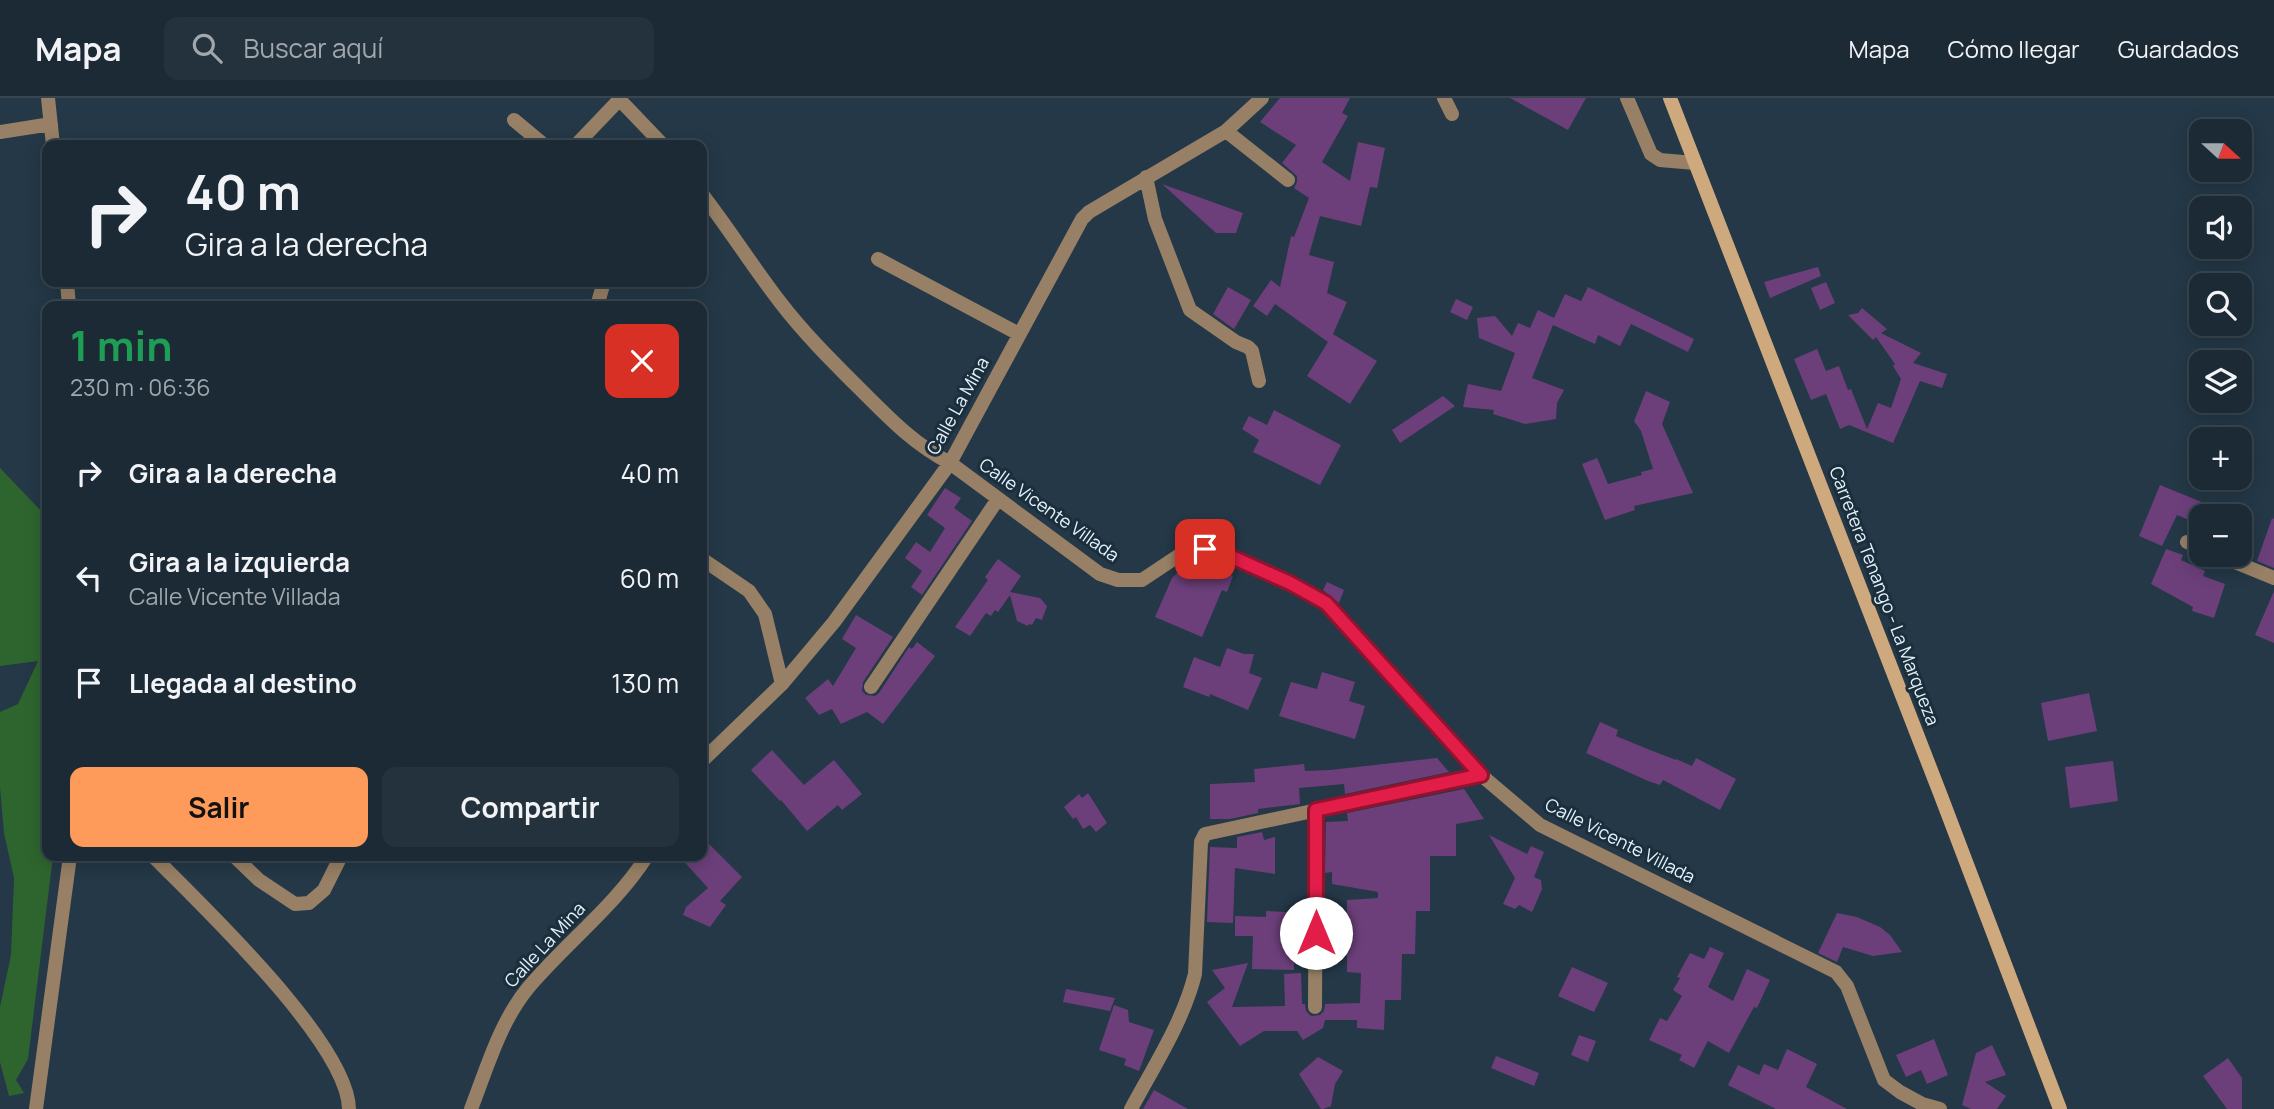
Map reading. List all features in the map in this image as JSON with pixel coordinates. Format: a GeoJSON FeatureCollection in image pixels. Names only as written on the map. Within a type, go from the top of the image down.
{"type":"FeatureCollection","features":[{"type":"Feature","properties":{"kind":"main road","name":"Carretera Tenango - La Marqueza"},"geometry":{"type":"LineString","coordinates":[[1670,98],[2060,1109]]}},
{"type":"Feature","properties":{"kind":"street"},"geometry":{"type":"LineString","coordinates":[[48,98],[53,140]]}},
{"type":"Feature","properties":{"kind":"street","name":"Calle La Mina"},"geometry":{"type":"LineString","coordinates":[[707,756],[782,684],[834,622],[950,463],[1082,219],[1146,177],[1226,131],[1262,98]]}},
{"type":"Feature","properties":{"kind":"street"},"geometry":{"type":"LineString","coordinates":[[1444,98],[1452,114]]}},
{"type":"Feature","properties":{"kind":"street"},"geometry":{"type":"LineString","coordinates":[[1626,98],[1651,153],[1660,160],[1695,163]]}},
{"type":"Feature","properties":{"kind":"street"},"geometry":{"type":"LineString","coordinates":[[581,140],[619,99],[658,140]]}},
{"type":"Feature","properties":{"kind":"street"},"geometry":{"type":"LineString","coordinates":[[514,120],[538,140]]}},
{"type":"Feature","properties":{"kind":"street"},"geometry":{"type":"LineString","coordinates":[[0,132],[51,124]]}},
{"type":"Feature","properties":{"kind":"street"},"geometry":{"type":"LineString","coordinates":[[1226,131],[1288,180]]}},
{"type":"Feature","properties":{"kind":"street"},"geometry":{"type":"LineString","coordinates":[[1146,177],[1155,219],[1190,310],[1252,351],[1259,381]]}},
{"type":"Feature","properties":{"kind":"street","name":"Calle Vicente Villada"},"geometry":{"type":"LineString","coordinates":[[707,200],[779,302],[814,342],[909,438],[950,463],[1100,574],[1118,580],[1142,580],[1186,550],[1205,549],[1225,554],[1290,583],[1326,603],[1481,775],[1540,825],[1836,972],[1846,986],[1884,1080],[1899,1092],[1922,1104],[1940,1109]]}},
{"type":"Feature","properties":{"kind":"street"},"geometry":{"type":"LineString","coordinates":[[878,259],[1019,334]]}},
{"type":"Feature","properties":{"kind":"street"},"geometry":{"type":"LineString","coordinates":[[872,687],[998,499]]}},
{"type":"Feature","properties":{"kind":"street"},"geometry":{"type":"LineString","coordinates":[[707,562],[748,591],[765,614],[782,684]]}},
{"type":"Feature","properties":{"kind":"street"},"geometry":{"type":"LineString","coordinates":[[2247,567],[2274,578]]}},
{"type":"Feature","properties":{"kind":"street"},"geometry":{"type":"LineString","coordinates":[[1130,1109],[1164,1048],[1192,987],[1195,974],[1202,837],[1213,831],[1481,775]]}},
{"type":"Feature","properties":{"kind":"street"},"geometry":{"type":"LineString","coordinates":[[1315,1007],[1316,810]]}},
{"type":"Feature","properties":{"kind":"street"},"geometry":{"type":"LineString","coordinates":[[36,1109],[69,861]]}},
{"type":"Feature","properties":{"kind":"street"},"geometry":{"type":"LineString","coordinates":[[158,861],[241,946],[294,1006],[342,1077],[349,1096],[349,1109]]}},
{"type":"Feature","properties":{"kind":"street"},"geometry":{"type":"LineString","coordinates":[[239,861],[259,880],[295,904],[309,903],[324,890],[338,861]]}},
{"type":"Feature","properties":{"kind":"street","name":"Calle La Mina"},"geometry":{"type":"LineString","coordinates":[[471,1109],[502,1029],[515,1006],[528,988],[621,891],[643,861]]}},
{"type":"Feature","properties":{"kind":"green space"},"geometry":{"type":"Polygon","coordinates":[[[0,468],[42,512],[42,861],[52,861],[28,1059],[16,1080],[24,1093],[9,1096],[0,1062],[0,1007],[11,955],[14,878],[4,833],[0,787],[0,712],[18,704],[38,661],[0,666],[0,468]]]}},
{"type":"Feature","properties":{"kind":"building"},"geometry":{"type":"Polygon","coordinates":[[[1280,98],[1350,98],[1342,113],[1348,116],[1322,162],[1350,181],[1358,142],[1385,148],[1377,188],[1370,187],[1361,226],[1320,216],[1309,255],[1334,262],[1327,293],[1347,302],[1333,334],[1377,361],[1350,404],[1307,376],[1328,342],[1275,304],[1267,316],[1253,306],[1271,280],[1280,287],[1291,236],[1294,237],[1309,198],[1294,188],[1297,176],[1282,163],[1296,145],[1260,122],[1280,98]]]}},
{"type":"Feature","properties":{"kind":"building"},"geometry":{"type":"Polygon","coordinates":[[[1510,98],[1586,98],[1568,130],[1510,98]]]}},
{"type":"Feature","properties":{"kind":"building"},"geometry":{"type":"Polygon","coordinates":[[[1162,184],[1243,213],[1236,233],[1216,233],[1162,184]]]}},
{"type":"Feature","properties":{"kind":"building"},"geometry":{"type":"Polygon","coordinates":[[[1818,267],[1821,276],[1770,298],[1764,282],[1818,267]]]}},
{"type":"Feature","properties":{"kind":"building"},"geometry":{"type":"Polygon","coordinates":[[[1826,282],[1835,303],[1820,310],[1811,288],[1826,282]]]}},
{"type":"Feature","properties":{"kind":"building"},"geometry":{"type":"Polygon","coordinates":[[[1228,287],[1251,300],[1234,329],[1213,314],[1228,287]]]}},
{"type":"Feature","properties":{"kind":"building"},"geometry":{"type":"Polygon","coordinates":[[[1588,287],[1694,339],[1688,352],[1631,324],[1620,346],[1598,335],[1595,344],[1553,325],[1532,378],[1564,390],[1557,403],[1556,419],[1525,424],[1493,414],[1494,410],[1463,407],[1468,384],[1501,391],[1515,353],[1479,338],[1477,318],[1495,316],[1512,336],[1518,323],[1530,328],[1538,310],[1554,318],[1565,294],[1581,301],[1588,287]]]}},
{"type":"Feature","properties":{"kind":"building"},"geometry":{"type":"Polygon","coordinates":[[[1456,299],[1473,307],[1467,320],[1450,312],[1456,299]]]}},
{"type":"Feature","properties":{"kind":"building"},"geometry":{"type":"Polygon","coordinates":[[[1862,308],[1887,329],[1881,333],[1921,353],[1913,363],[1947,374],[1942,388],[1920,381],[1893,443],[1849,425],[1840,429],[1826,394],[1811,400],[1794,359],[1817,349],[1826,371],[1839,366],[1867,429],[1878,403],[1891,408],[1901,379],[1893,366],[1895,364],[1876,337],[1873,340],[1848,315],[1858,313],[1862,308]]]}},
{"type":"Feature","properties":{"kind":"building"},"geometry":{"type":"Polygon","coordinates":[[[1646,391],[1670,402],[1662,424],[1693,493],[1634,506],[1635,510],[1605,520],[1582,464],[1597,458],[1608,484],[1642,475],[1641,472],[1653,469],[1641,431],[1634,421],[1646,391]]]}},
{"type":"Feature","properties":{"kind":"building"},"geometry":{"type":"Polygon","coordinates":[[[1443,396],[1455,406],[1400,443],[1392,430],[1443,396]]]}},
{"type":"Feature","properties":{"kind":"building"},"geometry":{"type":"Polygon","coordinates":[[[1274,410],[1341,445],[1320,485],[1253,452],[1259,440],[1242,429],[1249,416],[1267,425],[1274,410]]]}},
{"type":"Feature","properties":{"kind":"building"},"geometry":{"type":"Polygon","coordinates":[[[2160,485],[2204,503],[2189,504],[2189,520],[2177,515],[2162,546],[2139,536],[2160,485]]]}},
{"type":"Feature","properties":{"kind":"building"},"geometry":{"type":"Polygon","coordinates":[[[945,488],[961,498],[954,508],[972,521],[922,595],[911,587],[922,571],[905,558],[916,542],[930,552],[945,528],[927,515],[945,488]]]}},
{"type":"Feature","properties":{"kind":"building"},"geometry":{"type":"Polygon","coordinates":[[[2272,518],[2274,519],[2274,568],[2257,561],[2272,518]]]}},
{"type":"Feature","properties":{"kind":"building"},"geometry":{"type":"Polygon","coordinates":[[[2166,549],[2183,555],[2181,560],[2189,564],[2189,567],[2205,571],[2203,576],[2225,584],[2214,618],[2192,611],[2193,607],[2151,584],[2166,549]]]}},
{"type":"Feature","properties":{"kind":"building"},"geometry":{"type":"Polygon","coordinates":[[[998,559],[1021,576],[1010,592],[1040,598],[1047,606],[1042,620],[1036,618],[1032,625],[1028,626],[1017,621],[1010,595],[998,612],[995,610],[991,616],[986,613],[970,636],[955,627],[988,580],[985,577],[998,559]]]}},
{"type":"Feature","properties":{"kind":"building"},"geometry":{"type":"Polygon","coordinates":[[[1195,564],[1218,574],[1219,571],[1233,576],[1227,592],[1222,590],[1202,637],[1155,617],[1172,578],[1181,569],[1195,564]]]}},
{"type":"Feature","properties":{"kind":"building"},"geometry":{"type":"Polygon","coordinates":[[[1327,582],[1344,590],[1339,603],[1323,590],[1327,582]]]}},
{"type":"Feature","properties":{"kind":"building"},"geometry":{"type":"Polygon","coordinates":[[[2274,591],[2274,643],[2255,635],[2274,591]]]}},
{"type":"Feature","properties":{"kind":"building"},"geometry":{"type":"Polygon","coordinates":[[[856,615],[893,637],[863,682],[862,691],[866,695],[875,696],[879,693],[909,647],[912,649],[917,642],[935,656],[883,724],[867,712],[841,724],[832,709],[819,715],[805,698],[828,679],[833,686],[856,648],[842,639],[856,615]]]}},
{"type":"Feature","properties":{"kind":"building"},"geometry":{"type":"Polygon","coordinates":[[[1227,648],[1244,654],[1254,654],[1249,673],[1262,678],[1248,710],[1210,694],[1209,697],[1183,687],[1194,657],[1220,667],[1227,648]]]}},
{"type":"Feature","properties":{"kind":"building"},"geometry":{"type":"Polygon","coordinates":[[[1322,672],[1355,682],[1349,701],[1365,706],[1355,739],[1279,716],[1291,682],[1317,689],[1322,672]]]}},
{"type":"Feature","properties":{"kind":"building"},"geometry":{"type":"Polygon","coordinates":[[[2089,693],[2097,731],[2048,741],[2041,703],[2089,693]]]}},
{"type":"Feature","properties":{"kind":"building"},"geometry":{"type":"Polygon","coordinates":[[[1600,722],[1618,730],[1616,736],[1692,766],[1696,758],[1736,779],[1720,810],[1663,780],[1660,785],[1648,781],[1586,753],[1600,722]]]}},
{"type":"Feature","properties":{"kind":"building"},"geometry":{"type":"Polygon","coordinates":[[[772,750],[804,785],[834,760],[862,794],[842,810],[838,805],[807,831],[751,770],[772,750]]]}},
{"type":"Feature","properties":{"kind":"building"},"geometry":{"type":"Polygon","coordinates":[[[1437,758],[1449,772],[1345,794],[1344,784],[1299,788],[1300,804],[1258,809],[1258,813],[1230,819],[1210,819],[1210,784],[1255,782],[1254,769],[1304,764],[1305,771],[1330,770],[1437,758]]]}},
{"type":"Feature","properties":{"kind":"building"},"geometry":{"type":"Polygon","coordinates":[[[2113,761],[2118,801],[2070,808],[2065,767],[2113,761]]]}},
{"type":"Feature","properties":{"kind":"building"},"geometry":{"type":"Polygon","coordinates":[[[1464,789],[1484,819],[1456,824],[1456,856],[1430,856],[1430,911],[1416,911],[1415,954],[1402,954],[1401,1000],[1385,1000],[1384,1030],[1357,1028],[1357,1020],[1325,1020],[1323,1028],[1303,1040],[1297,1031],[1264,1031],[1240,1046],[1207,1002],[1225,988],[1212,970],[1248,963],[1232,1007],[1285,1006],[1284,974],[1301,973],[1302,1004],[1305,1004],[1306,1011],[1311,1016],[1320,1015],[1325,1004],[1360,1003],[1361,973],[1347,972],[1347,900],[1378,898],[1378,892],[1332,884],[1332,872],[1325,873],[1326,822],[1348,821],[1347,813],[1464,789]]]}},
{"type":"Feature","properties":{"kind":"building"},"geometry":{"type":"Polygon","coordinates":[[[1088,793],[1107,823],[1096,832],[1090,825],[1083,829],[1076,817],[1073,819],[1064,807],[1079,794],[1082,798],[1088,793]]]}},
{"type":"Feature","properties":{"kind":"building"},"geometry":{"type":"Polygon","coordinates":[[[1262,832],[1264,840],[1275,837],[1275,874],[1235,868],[1233,923],[1207,922],[1210,847],[1237,848],[1237,837],[1262,832]]]}},
{"type":"Feature","properties":{"kind":"building"},"geometry":{"type":"Polygon","coordinates":[[[1489,835],[1527,854],[1531,846],[1544,852],[1534,877],[1541,880],[1542,889],[1532,912],[1519,905],[1515,909],[1503,904],[1515,878],[1489,835]]]}},
{"type":"Feature","properties":{"kind":"building"},"geometry":{"type":"Polygon","coordinates":[[[707,842],[742,877],[720,901],[726,905],[710,927],[683,915],[686,907],[708,888],[684,861],[707,861],[707,842]]]}},
{"type":"Feature","properties":{"kind":"building"},"geometry":{"type":"Polygon","coordinates":[[[1266,911],[1286,912],[1287,917],[1306,918],[1305,940],[1294,940],[1294,970],[1252,969],[1253,936],[1235,936],[1235,916],[1266,917],[1266,911]]]}},
{"type":"Feature","properties":{"kind":"building"},"geometry":{"type":"Polygon","coordinates":[[[1837,913],[1857,917],[1880,927],[1890,935],[1902,952],[1873,956],[1843,947],[1837,962],[1818,953],[1837,913]]]}},
{"type":"Feature","properties":{"kind":"building"},"geometry":{"type":"Polygon","coordinates":[[[1710,947],[1724,953],[1708,987],[1733,1001],[1747,969],[1770,980],[1757,1008],[1754,1007],[1729,1053],[1708,1041],[1694,1068],[1679,1060],[1682,1055],[1649,1040],[1660,1018],[1667,1021],[1682,996],[1673,990],[1690,953],[1704,959],[1710,947]]]}},
{"type":"Feature","properties":{"kind":"building"},"geometry":{"type":"Polygon","coordinates":[[[1572,967],[1608,983],[1594,1012],[1558,996],[1572,967]]]}},
{"type":"Feature","properties":{"kind":"building"},"geometry":{"type":"Polygon","coordinates":[[[1066,989],[1115,998],[1110,1011],[1063,1002],[1066,989]]]}},
{"type":"Feature","properties":{"kind":"building"},"geometry":{"type":"Polygon","coordinates":[[[1114,1005],[1128,1010],[1129,1022],[1154,1030],[1139,1071],[1124,1065],[1126,1059],[1099,1050],[1114,1005]]]}},
{"type":"Feature","properties":{"kind":"building"},"geometry":{"type":"Polygon","coordinates":[[[1579,1035],[1596,1041],[1588,1062],[1571,1055],[1579,1035]]]}},
{"type":"Feature","properties":{"kind":"building"},"geometry":{"type":"Polygon","coordinates":[[[1934,1039],[1948,1075],[1927,1084],[1921,1070],[1906,1077],[1896,1055],[1934,1039]]]}},
{"type":"Feature","properties":{"kind":"building"},"geometry":{"type":"Polygon","coordinates":[[[1992,1045],[2006,1075],[1985,1082],[2006,1096],[1997,1109],[1971,1109],[1962,1105],[1976,1053],[1992,1045]]]}},
{"type":"Feature","properties":{"kind":"building"},"geometry":{"type":"Polygon","coordinates":[[[1787,1049],[1817,1064],[1806,1087],[1847,1109],[1776,1109],[1728,1085],[1738,1065],[1759,1075],[1764,1064],[1778,1070],[1787,1049]]]}},
{"type":"Feature","properties":{"kind":"building"},"geometry":{"type":"Polygon","coordinates":[[[1496,1056],[1539,1073],[1534,1086],[1491,1068],[1496,1056]]]}},
{"type":"Feature","properties":{"kind":"building"},"geometry":{"type":"Polygon","coordinates":[[[1318,1057],[1343,1071],[1335,1084],[1331,1106],[1323,1109],[1299,1074],[1318,1057]]]}},
{"type":"Feature","properties":{"kind":"building"},"geometry":{"type":"Polygon","coordinates":[[[2228,1058],[2242,1078],[2242,1109],[2227,1109],[2203,1076],[2228,1058]]]}},
{"type":"Feature","properties":{"kind":"building"},"geometry":{"type":"Polygon","coordinates":[[[1154,1090],[1188,1109],[1143,1109],[1154,1090]]]}},
{"type":"Feature","properties":{"kind":"route"},"geometry":{"type":"LineString","coordinates":[[1205,549],[1225,554],[1290,583],[1326,603],[1481,775],[1316,810],[1316,933]]}}]}
